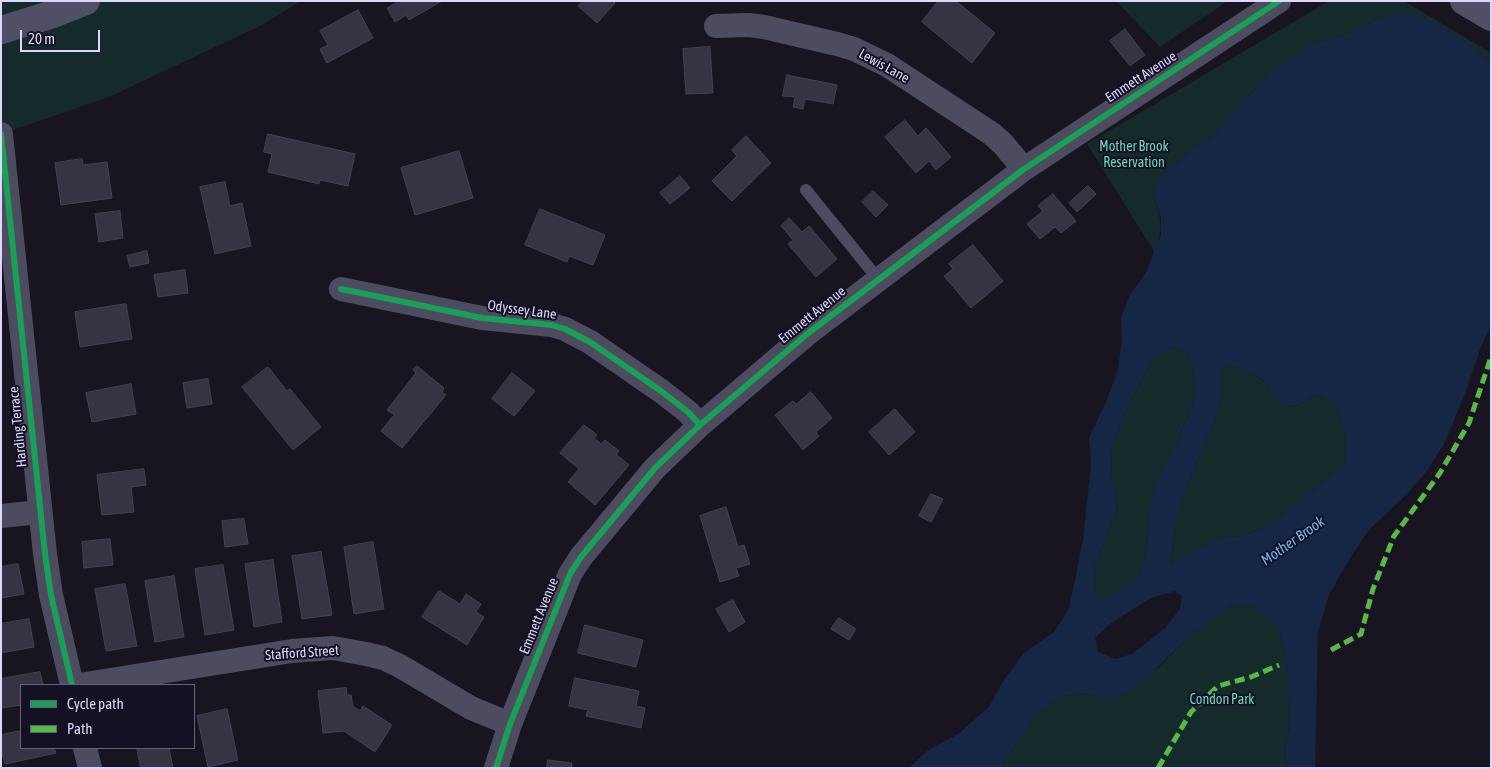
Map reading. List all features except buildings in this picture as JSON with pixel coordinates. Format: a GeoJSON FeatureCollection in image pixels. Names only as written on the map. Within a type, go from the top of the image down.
{"type":"FeatureCollection","features":[{"type":"Feature","properties":{"kind":"main road"},"geometry":{"type":"LineString","coordinates":[[1,30],[53,14],[86,1]]}},
{"type":"Feature","properties":{"kind":"main road"},"geometry":{"type":"LineString","coordinates":[[1464,1],[1491,17]]}},
{"type":"Feature","properties":{"kind":"street","name":"Emmett Avenue"},"geometry":{"type":"LineString","coordinates":[[496,768],[510,724],[563,589],[577,562],[636,489],[676,447],[807,334],[1024,169],[1279,1]]}},
{"type":"Feature","properties":{"kind":"street","name":"Lewis Lane"},"geometry":{"type":"LineString","coordinates":[[716,26],[749,25],[764,27],[837,44],[870,56],[895,70],[992,134],[1004,144],[1024,169]]}},
{"type":"Feature","properties":{"kind":"street","name":"Harding Terrace"},"geometry":{"type":"LineString","coordinates":[[1,134],[40,512],[51,595],[72,684]]}},
{"type":"Feature","properties":{"kind":"street","name":"Odyssey Lane"},"geometry":{"type":"LineString","coordinates":[[341,290],[482,318],[552,325],[565,329],[590,342],[661,391],[688,412],[700,425]]}},
{"type":"Feature","properties":{"kind":"street"},"geometry":{"type":"LineString","coordinates":[[1,516],[40,512]]}},
{"type":"Feature","properties":{"kind":"street","name":"Stafford Street"},"geometry":{"type":"LineString","coordinates":[[85,684],[292,651],[333,648],[383,658],[471,708],[510,724]]}},
{"type":"Feature","properties":{"kind":"street"},"geometry":{"type":"LineString","coordinates":[[86,749],[90,768]]}},
{"type":"Feature","properties":{"kind":"lane"},"geometry":{"type":"LineString","coordinates":[[806,190],[878,279]]}},
{"type":"Feature","properties":{"kind":"green space"},"geometry":{"type":"Polygon","coordinates":[[[1,1],[301,1],[262,25],[109,97],[1,134],[1,1]]]}},
{"type":"Feature","properties":{"kind":"green space"},"geometry":{"type":"Polygon","coordinates":[[[1116,1],[1228,1],[1160,47],[1116,1]]]}},
{"type":"Feature","properties":{"kind":"green space","name":"Mother Brook Reservation"},"geometry":{"type":"Polygon","coordinates":[[[1329,1],[1404,1],[1491,53],[1491,63],[1478,52],[1377,19],[1352,32],[1311,45],[1295,57],[1274,68],[1213,135],[1168,169],[1153,194],[1160,224],[1155,253],[1087,144],[1329,1]]]}},
{"type":"Feature","properties":{"kind":"green space"},"geometry":{"type":"Polygon","coordinates":[[[1174,347],[1186,351],[1194,371],[1194,400],[1149,511],[1147,550],[1139,575],[1120,592],[1104,599],[1094,592],[1095,565],[1116,513],[1117,497],[1111,475],[1112,448],[1124,415],[1153,358],[1174,347]]]}},
{"type":"Feature","properties":{"kind":"green space"},"geometry":{"type":"Polygon","coordinates":[[[1221,364],[1250,370],[1272,389],[1285,406],[1298,405],[1317,395],[1336,405],[1346,435],[1345,463],[1267,526],[1243,536],[1223,538],[1196,549],[1170,565],[1175,518],[1217,415],[1221,395],[1221,364]]]}},
{"type":"Feature","properties":{"kind":"green space","name":"Condon Park"},"geometry":{"type":"Polygon","coordinates":[[[1232,605],[1253,605],[1278,627],[1287,659],[1289,686],[1290,721],[1285,749],[1287,768],[1000,768],[1039,711],[1063,696],[1086,693],[1103,699],[1159,667],[1191,634],[1232,605]]]}},
{"type":"Feature","properties":{"kind":"water","name":"Mother Brook"},"geometry":{"type":"Polygon","coordinates":[[[1398,13],[1423,18],[1454,35],[1491,63],[1491,325],[1444,444],[1426,472],[1407,494],[1368,531],[1329,595],[1318,632],[1315,768],[1287,768],[1285,749],[1290,721],[1287,659],[1278,627],[1253,605],[1232,605],[1191,634],[1158,667],[1127,693],[1103,699],[1086,693],[1063,696],[1039,711],[1000,768],[909,768],[927,751],[958,734],[989,707],[1004,680],[1024,653],[1054,632],[1069,609],[1083,540],[1091,464],[1089,438],[1106,402],[1118,370],[1122,339],[1121,318],[1130,295],[1145,274],[1161,235],[1161,217],[1153,194],[1156,182],[1168,169],[1213,135],[1274,68],[1295,57],[1311,45],[1352,32],[1377,19],[1398,13]],[[1174,347],[1153,358],[1124,415],[1112,448],[1111,475],[1117,497],[1116,513],[1095,565],[1094,592],[1104,599],[1120,592],[1139,575],[1147,550],[1149,511],[1158,479],[1178,440],[1194,400],[1194,371],[1186,351],[1174,347]],[[1221,365],[1221,395],[1217,415],[1187,486],[1176,518],[1170,565],[1196,549],[1223,538],[1243,536],[1267,526],[1345,463],[1346,435],[1336,405],[1317,395],[1298,405],[1285,406],[1265,382],[1258,377],[1242,369],[1221,365]],[[1175,591],[1151,598],[1111,623],[1095,638],[1098,652],[1115,659],[1132,654],[1165,628],[1180,609],[1182,597],[1175,591]]]}},
{"type":"Feature","properties":{"kind":"marked path"},"geometry":{"type":"LineString","coordinates":[[1331,650],[1361,634],[1373,589],[1394,536],[1440,473],[1469,423],[1491,357]]}},
{"type":"Feature","properties":{"kind":"marked path"},"geometry":{"type":"LineString","coordinates":[[1158,768],[1191,712],[1218,686],[1251,677],[1279,665]]}},
{"type":"Feature","properties":{"kind":"cycle path"},"geometry":{"type":"LineString","coordinates":[[496,768],[510,724],[570,574],[581,557],[655,468],[700,425],[807,334],[1024,169],[1279,1]]}},
{"type":"Feature","properties":{"kind":"cycle path"},"geometry":{"type":"LineString","coordinates":[[1,134],[45,554],[51,595],[72,684]]}},
{"type":"Feature","properties":{"kind":"cycle path"},"geometry":{"type":"LineString","coordinates":[[341,289],[482,318],[552,325],[565,329],[590,342],[661,391],[688,412],[700,425]]}}]}
